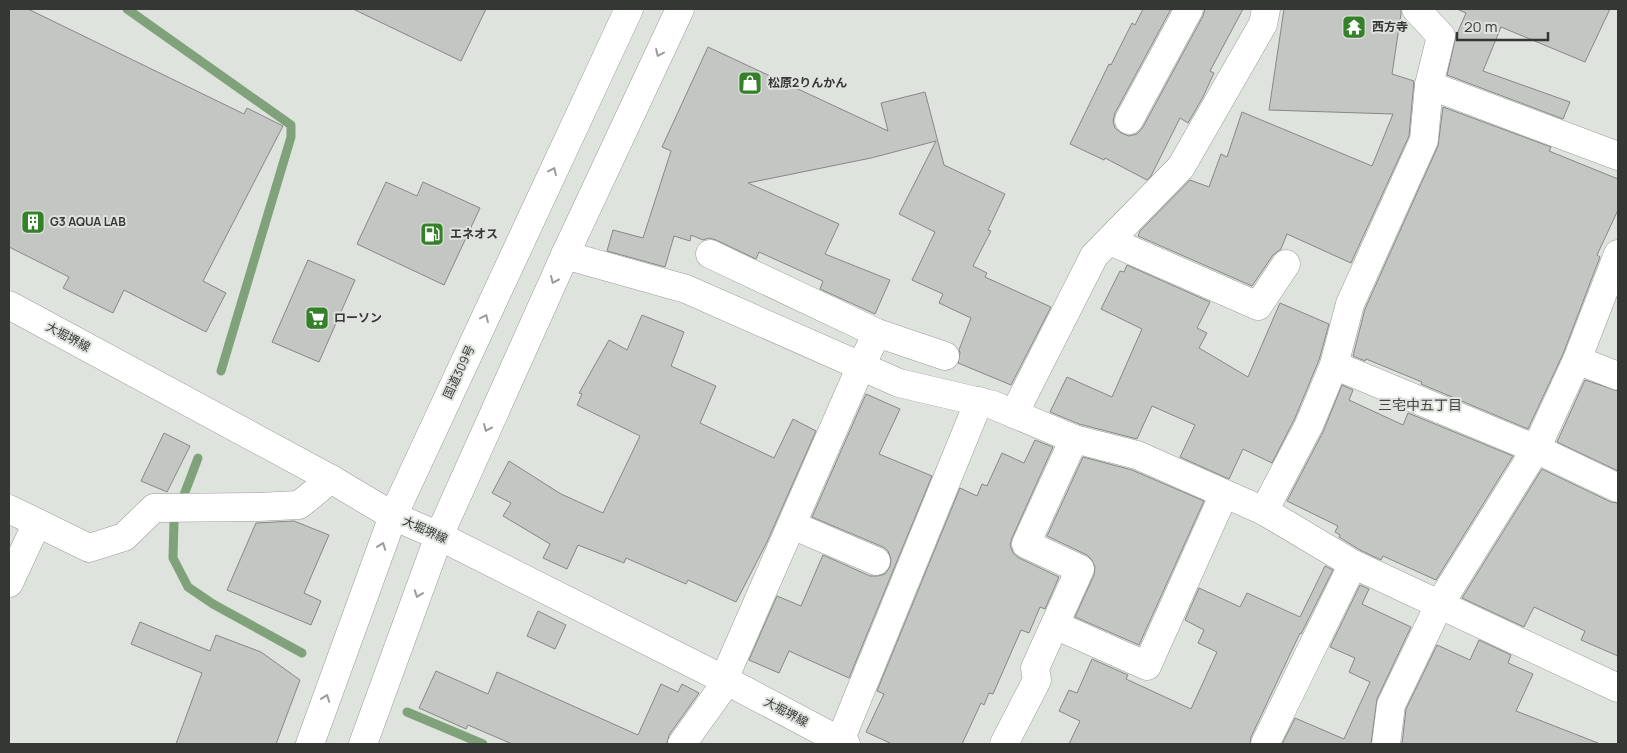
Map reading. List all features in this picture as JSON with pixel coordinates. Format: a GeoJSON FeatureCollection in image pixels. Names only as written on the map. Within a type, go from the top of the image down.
{"type":"FeatureCollection","features":[{"type":"Feature","properties":{"kind":"main road","name":"国道309号"},"geometry":{"type":"LineString","coordinates":[[310,744],[393,516],[629,9]]}},
{"type":"Feature","properties":{"kind":"main road"},"geometry":{"type":"LineString","coordinates":[[363,744],[439,536],[565,255],[680,9]]}},
{"type":"Feature","properties":{"kind":"main road"},"geometry":{"type":"LineString","coordinates":[[1129,120],[1189,9]]}},
{"type":"Feature","properties":{"kind":"main road"},"geometry":{"type":"LineString","coordinates":[[1014,414],[1094,256],[1181,167],[1263,24],[1266,9]]}},
{"type":"Feature","properties":{"kind":"main road"},"geometry":{"type":"LineString","coordinates":[[1264,511],[1309,425],[1334,365],[1350,304],[1424,140],[1429,85],[1442,36],[1416,9]]}},
{"type":"Feature","properties":{"kind":"main road"},"geometry":{"type":"LineString","coordinates":[[1429,85],[1618,156]]}},
{"type":"Feature","properties":{"kind":"main road"},"geometry":{"type":"LineString","coordinates":[[1110,241],[1258,306],[1286,264]]}},
{"type":"Feature","properties":{"kind":"main road"},"geometry":{"type":"LineString","coordinates":[[710,254],[878,333],[944,356]]}},
{"type":"Feature","properties":{"kind":"main road"},"geometry":{"type":"LineString","coordinates":[[1386,744],[1391,705],[1439,605],[1536,449],[1577,360],[1618,254]]}},
{"type":"Feature","properties":{"kind":"main road"},"geometry":{"type":"LineString","coordinates":[[565,255],[686,288],[899,383],[993,405],[1074,439],[1137,455],[1264,511],[1353,564],[1618,688]]}},
{"type":"Feature","properties":{"kind":"main road","name":"大堀堺線"},"geometry":{"type":"LineString","coordinates":[[9,305],[331,479],[393,516],[439,536],[726,680],[843,743]]}},
{"type":"Feature","properties":{"kind":"main road"},"geometry":{"type":"LineString","coordinates":[[682,744],[726,680],[861,366],[878,333]]}},
{"type":"Feature","properties":{"kind":"main road"},"geometry":{"type":"LineString","coordinates":[[1577,360],[1618,376]]}},
{"type":"Feature","properties":{"kind":"main road"},"geometry":{"type":"LineString","coordinates":[[1334,365],[1536,449],[1618,488]]}},
{"type":"Feature","properties":{"kind":"main road"},"geometry":{"type":"LineString","coordinates":[[843,743],[978,401]]}},
{"type":"Feature","properties":{"kind":"main road"},"geometry":{"type":"LineString","coordinates":[[1004,744],[1037,680],[1035,668],[1080,569],[1026,544],[1074,439]]}},
{"type":"Feature","properties":{"kind":"main road"},"geometry":{"type":"LineString","coordinates":[[9,509],[89,548],[124,537],[154,508],[299,505],[331,479]]}},
{"type":"Feature","properties":{"kind":"main road"},"geometry":{"type":"LineString","coordinates":[[1055,625],[1147,666],[1224,494]]}},
{"type":"Feature","properties":{"kind":"main road"},"geometry":{"type":"LineString","coordinates":[[9,583],[37,523]]}},
{"type":"Feature","properties":{"kind":"main road"},"geometry":{"type":"LineString","coordinates":[[792,524],[876,561]]}},
{"type":"Feature","properties":{"kind":"main road"},"geometry":{"type":"LineString","coordinates":[[1265,744],[1353,564]]}},
{"type":"Feature","properties":{"kind":"building"},"geometry":{"type":"Polygon","coordinates":[[[9,9],[28,9],[244,114],[247,108],[283,126],[203,281],[226,293],[206,332],[124,290],[113,313],[63,288],[69,277],[9,247],[9,9]]]}},
{"type":"Feature","properties":{"kind":"building"},"geometry":{"type":"Polygon","coordinates":[[[353,9],[486,9],[461,61],[353,9]]]}},
{"type":"Feature","properties":{"kind":"building"},"geometry":{"type":"Polygon","coordinates":[[[1143,9],[1171,9],[1115,113],[1113,121],[1115,128],[1129,136],[1137,134],[1143,127],[1205,9],[1243,9],[1210,71],[1214,73],[1203,97],[1188,123],[1180,118],[1151,176],[1147,180],[1105,158],[1104,160],[1070,144],[1109,64],[1111,65],[1132,23],[1135,25],[1143,9]]]}},
{"type":"Feature","properties":{"kind":"building"},"geometry":{"type":"Polygon","coordinates":[[[1284,9],[1401,9],[1392,74],[1414,81],[1409,136],[1351,263],[1287,234],[1281,249],[1273,255],[1252,286],[1138,236],[1140,231],[1190,180],[1209,187],[1221,154],[1227,157],[1242,112],[1372,166],[1393,114],[1269,110],[1284,9]]]}},
{"type":"Feature","properties":{"kind":"building"},"geometry":{"type":"Polygon","coordinates":[[[1457,9],[1610,9],[1585,62],[1501,27],[1483,71],[1570,102],[1563,119],[1447,75],[1456,36],[1466,13],[1457,9]]]}},
{"type":"Feature","properties":{"kind":"building"},"geometry":{"type":"Polygon","coordinates":[[[708,47],[888,131],[881,103],[925,92],[944,165],[1005,194],[988,230],[991,231],[973,266],[987,273],[985,277],[1051,307],[1011,385],[958,363],[959,350],[971,318],[939,303],[943,294],[912,280],[935,232],[899,214],[936,141],[871,158],[748,183],[839,224],[825,254],[890,280],[875,314],[820,289],[823,281],[759,252],[756,259],[709,238],[703,240],[691,235],[690,241],[674,236],[665,267],[607,251],[613,230],[643,238],[671,151],[662,147],[708,47]]]}},
{"type":"Feature","properties":{"kind":"building"},"geometry":{"type":"Polygon","coordinates":[[[1443,107],[1551,147],[1549,151],[1618,179],[1618,210],[1597,255],[1600,257],[1563,354],[1528,429],[1421,384],[1422,382],[1366,359],[1365,361],[1353,356],[1365,309],[1438,146],[1443,107]]]}},
{"type":"Feature","properties":{"kind":"building"},"geometry":{"type":"Polygon","coordinates":[[[386,182],[417,196],[423,182],[480,208],[444,285],[357,244],[386,182]]]}},
{"type":"Feature","properties":{"kind":"building"},"geometry":{"type":"Polygon","coordinates":[[[308,260],[355,280],[319,362],[272,342],[308,260]]]}},
{"type":"Feature","properties":{"kind":"building"},"geometry":{"type":"Polygon","coordinates":[[[1127,265],[1210,302],[1197,328],[1207,333],[1199,348],[1248,377],[1280,303],[1329,324],[1319,360],[1295,418],[1272,463],[1243,449],[1229,479],[1180,457],[1195,425],[1152,406],[1137,439],[1079,424],[1050,412],[1067,377],[1112,397],[1142,329],[1101,309],[1120,271],[1124,272],[1127,265]]]}},
{"type":"Feature","properties":{"kind":"building"},"geometry":{"type":"Polygon","coordinates":[[[642,315],[684,332],[671,366],[716,386],[700,423],[774,458],[793,419],[816,431],[767,542],[736,602],[688,580],[686,584],[626,558],[624,563],[578,545],[567,569],[543,558],[550,544],[503,516],[511,503],[492,493],[509,461],[561,494],[603,513],[640,436],[577,405],[582,394],[579,393],[609,340],[627,350],[642,315]]]}},
{"type":"Feature","properties":{"kind":"building"},"geometry":{"type":"Polygon","coordinates":[[[1585,380],[1618,391],[1618,471],[1557,442],[1585,380]]]}},
{"type":"Feature","properties":{"kind":"building"},"geometry":{"type":"Polygon","coordinates":[[[1342,385],[1353,390],[1349,400],[1403,425],[1408,413],[1513,456],[1436,580],[1383,556],[1381,560],[1360,550],[1339,537],[1340,535],[1335,532],[1338,526],[1287,501],[1323,432],[1342,385]]]}},
{"type":"Feature","properties":{"kind":"building"},"geometry":{"type":"Polygon","coordinates":[[[866,394],[900,409],[879,454],[932,476],[849,678],[789,651],[779,673],[749,660],[777,596],[801,606],[823,555],[870,576],[885,574],[890,567],[891,559],[888,551],[883,547],[812,517],[866,394]]]}},
{"type":"Feature","properties":{"kind":"building"},"geometry":{"type":"Polygon","coordinates":[[[164,433],[190,446],[167,492],[141,481],[164,433]]]}},
{"type":"Feature","properties":{"kind":"building"},"geometry":{"type":"Polygon","coordinates":[[[1035,440],[1053,447],[1010,545],[1013,553],[1019,558],[1059,577],[1045,609],[1040,607],[1029,633],[1021,630],[993,694],[989,693],[984,705],[981,703],[962,744],[892,744],[866,732],[884,694],[877,691],[960,488],[977,496],[982,484],[987,486],[1002,453],[1024,463],[1035,440]]]}},
{"type":"Feature","properties":{"kind":"building"},"geometry":{"type":"Polygon","coordinates":[[[1083,457],[1132,470],[1204,501],[1139,645],[1075,617],[1094,575],[1095,567],[1087,555],[1047,536],[1083,457]]]}},
{"type":"Feature","properties":{"kind":"building"},"geometry":{"type":"Polygon","coordinates":[[[1542,469],[1611,502],[1618,503],[1618,656],[1581,640],[1585,631],[1534,607],[1524,627],[1462,598],[1542,469]]]}},
{"type":"Feature","properties":{"kind":"building"},"geometry":{"type":"Polygon","coordinates":[[[294,521],[329,535],[304,593],[321,601],[311,625],[227,590],[256,523],[294,521]]]}},
{"type":"Feature","properties":{"kind":"building"},"geometry":{"type":"Polygon","coordinates":[[[1325,566],[1333,570],[1300,633],[1251,737],[1250,744],[1069,744],[1080,721],[1059,711],[1069,690],[1077,693],[1092,659],[1128,675],[1126,679],[1191,709],[1217,652],[1198,643],[1204,630],[1185,620],[1199,588],[1240,607],[1247,593],[1300,617],[1325,566]]]}},
{"type":"Feature","properties":{"kind":"building"},"geometry":{"type":"Polygon","coordinates":[[[1360,585],[1369,589],[1362,604],[1411,627],[1377,699],[1371,744],[1282,744],[1295,718],[1344,739],[1370,682],[1349,672],[1355,658],[1330,647],[1360,585]]]}},
{"type":"Feature","properties":{"kind":"building"},"geometry":{"type":"Polygon","coordinates":[[[538,611],[566,625],[555,649],[527,636],[538,611]]]}},
{"type":"Feature","properties":{"kind":"building"},"geometry":{"type":"Polygon","coordinates":[[[140,622],[210,651],[216,635],[261,652],[300,680],[276,744],[176,744],[202,673],[131,644],[140,622]]]}},
{"type":"Feature","properties":{"kind":"building"},"geometry":{"type":"Polygon","coordinates":[[[1479,640],[1511,655],[1508,663],[1533,674],[1516,711],[1598,744],[1402,744],[1406,709],[1437,645],[1470,660],[1479,640]]]}},
{"type":"Feature","properties":{"kind":"building"},"geometry":{"type":"Polygon","coordinates":[[[436,671],[488,694],[497,672],[638,735],[661,684],[678,692],[682,684],[699,693],[669,735],[667,744],[512,744],[468,725],[466,729],[419,708],[436,671]]]}},
{"type":"Feature","properties":{"kind":"waterway"},"geometry":{"type":"LineString","coordinates":[[127,9],[291,125],[291,137],[221,371]]}},
{"type":"Feature","properties":{"kind":"waterway"},"geometry":{"type":"LineString","coordinates":[[198,458],[174,521],[173,558],[188,587],[213,604],[302,653]]}},
{"type":"Feature","properties":{"kind":"waterway"},"geometry":{"type":"LineString","coordinates":[[407,712],[483,744]]}},
{"type":"Feature","properties":{"kind":"place","name":"西方寺"},"geometry":{"type":"Point","coordinates":[1354,27]}},
{"type":"Feature","properties":{"kind":"place","name":"松原2りんかん"},"geometry":{"type":"Point","coordinates":[750,83]}},
{"type":"Feature","properties":{"kind":"place","name":"G3 AQUA LAB"},"geometry":{"type":"Point","coordinates":[33,222]}},
{"type":"Feature","properties":{"kind":"place","name":"エネオス"},"geometry":{"type":"Point","coordinates":[432,234]}},
{"type":"Feature","properties":{"kind":"place","name":"ローソン"},"geometry":{"type":"Point","coordinates":[317,318]}},
{"type":"Feature","properties":{"kind":"district","name":"三宅中五丁目"},"geometry":{"type":"Point","coordinates":[1420,405]}}]}
